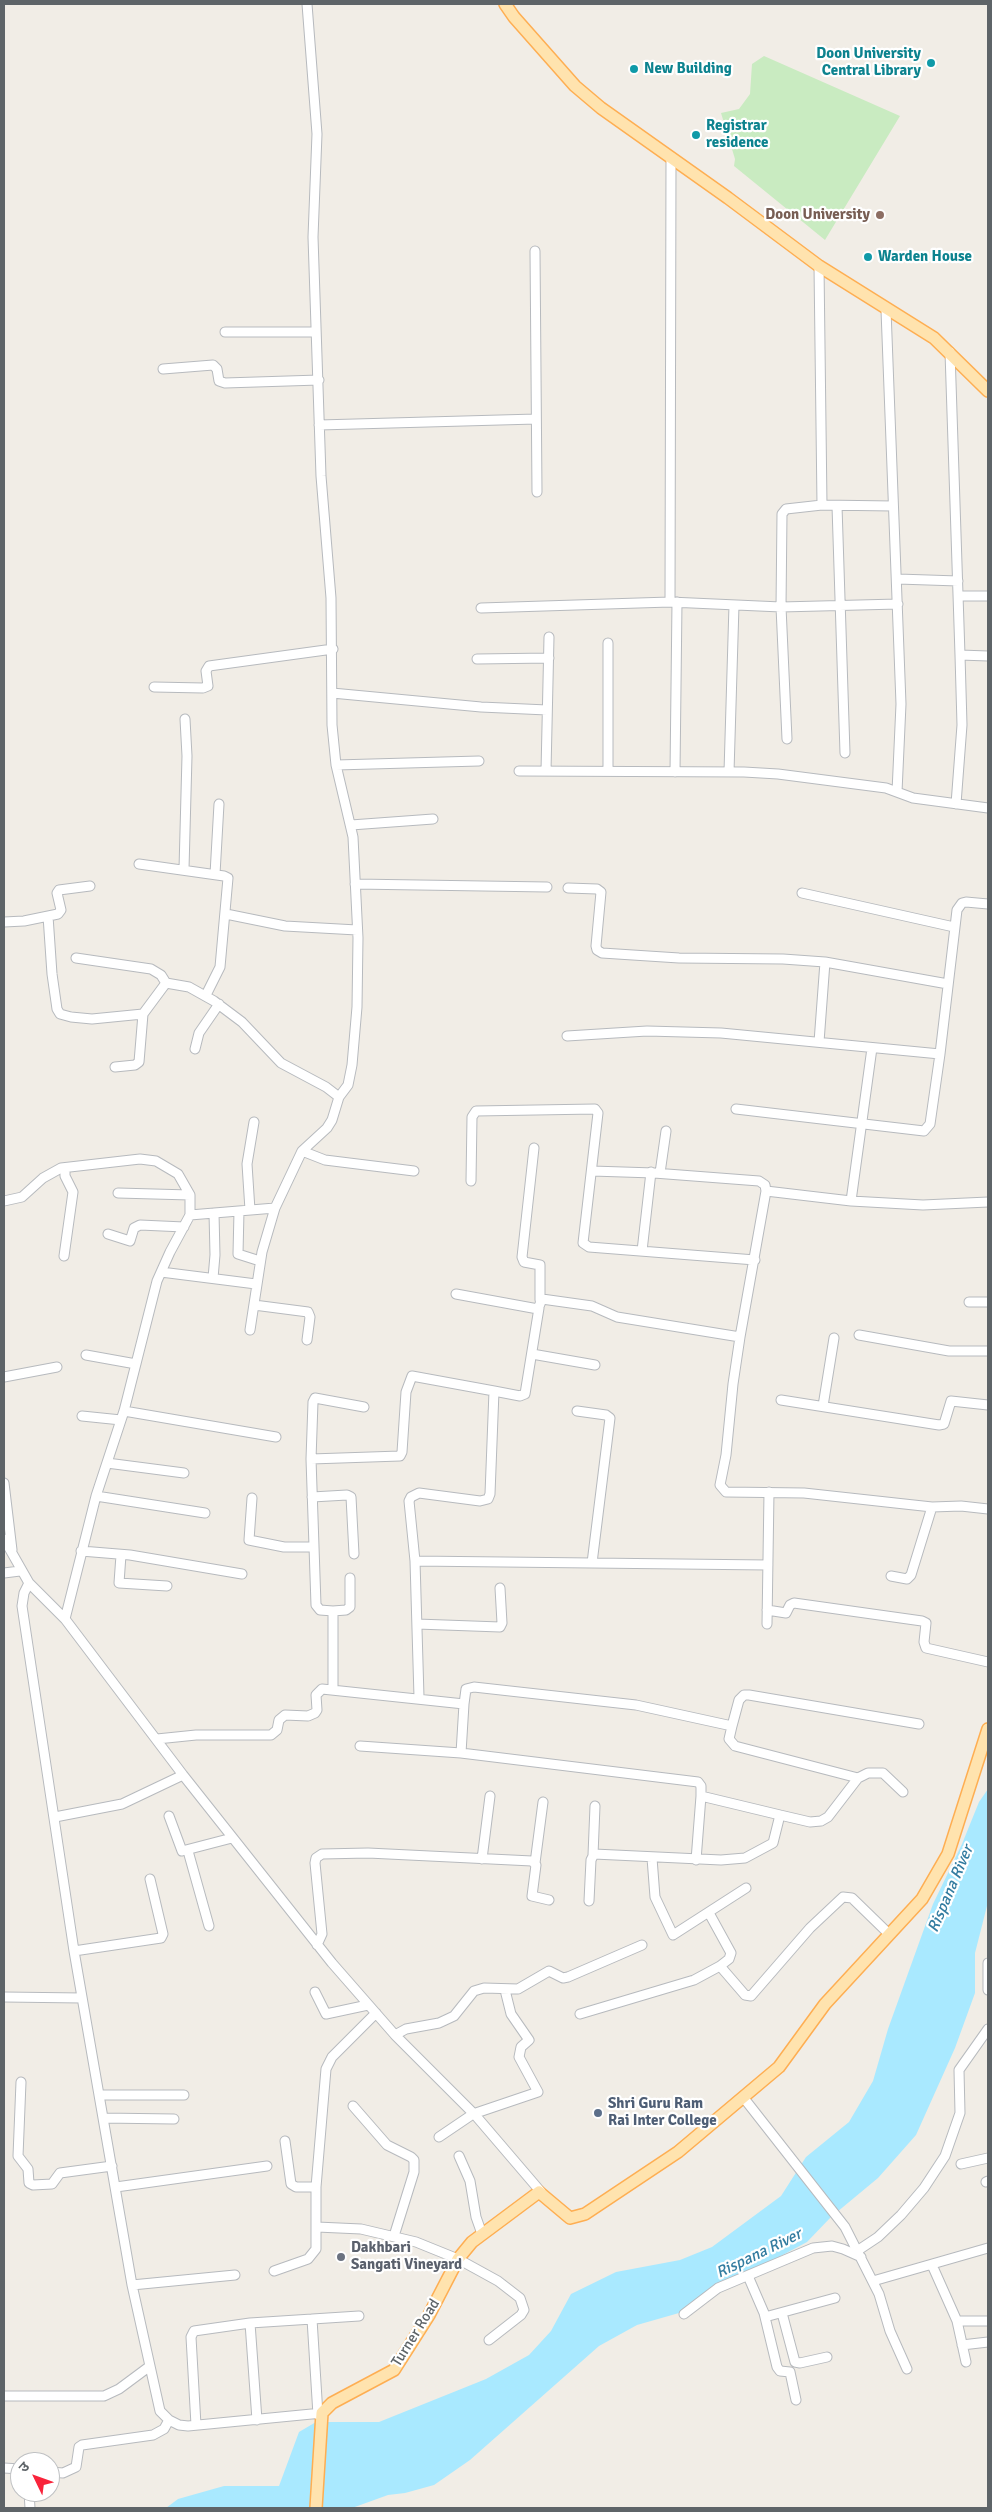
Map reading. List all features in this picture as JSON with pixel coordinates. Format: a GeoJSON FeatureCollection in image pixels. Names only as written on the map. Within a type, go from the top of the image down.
{"type":"FeatureCollection","features":[{"type":"Feature","properties":{"kind":"main road"},"geometry":{"type":"LineString","coordinates":[[505,4],[514,17],[576,86],[601,108],[819,266],[886,310],[934,338],[988,391]]}},
{"type":"Feature","properties":{"kind":"main road"},"geometry":{"type":"LineString","coordinates":[[541,2192],[563,2214],[570,2218],[585,2214],[678,2152],[779,2067],[825,2004],[888,1933],[922,1899],[948,1854],[988,1729]]}},
{"type":"Feature","properties":{"kind":"main road","name":"Turner Road"},"geometry":{"type":"LineString","coordinates":[[320,2415],[332,2403],[394,2370],[430,2315],[458,2259],[472,2242],[541,2192]]}},
{"type":"Feature","properties":{"kind":"main road"},"geometry":{"type":"LineString","coordinates":[[316,2508],[320,2415]]}},
{"type":"Feature","properties":{"kind":"street"},"geometry":{"type":"LineString","coordinates":[[250,1330],[260,1261],[275,1208],[302,1151],[327,1128],[339,1097],[348,1084],[352,1065],[357,1007],[358,930],[351,825],[336,765],[332,693],[333,649],[320,425],[313,237],[317,134],[307,4]]}},
{"type":"Feature","properties":{"kind":"street"},"geometry":{"type":"LineString","coordinates":[[671,157],[675,772]]}},
{"type":"Feature","properties":{"kind":"street"},"geometry":{"type":"LineString","coordinates":[[535,251],[537,492]]}},
{"type":"Feature","properties":{"kind":"street"},"geometry":{"type":"LineString","coordinates":[[819,266],[822,506]]}},
{"type":"Feature","properties":{"kind":"street"},"geometry":{"type":"LineString","coordinates":[[886,310],[893,506],[898,579],[901,704],[897,792]]}},
{"type":"Feature","properties":{"kind":"street"},"geometry":{"type":"LineString","coordinates":[[225,332],[316,332]]}},
{"type":"Feature","properties":{"kind":"street"},"geometry":{"type":"LineString","coordinates":[[950,352],[962,725],[956,804]]}},
{"type":"Feature","properties":{"kind":"street"},"geometry":{"type":"LineString","coordinates":[[163,369],[213,365],[217,369],[219,381],[225,383],[319,380]]}},
{"type":"Feature","properties":{"kind":"street"},"geometry":{"type":"LineString","coordinates":[[320,425],[536,419]]}},
{"type":"Feature","properties":{"kind":"street"},"geometry":{"type":"LineString","coordinates":[[837,506],[845,753]]}},
{"type":"Feature","properties":{"kind":"street"},"geometry":{"type":"LineString","coordinates":[[787,739],[781,607],[783,512],[786,508],[794,507],[893,506]]}},
{"type":"Feature","properties":{"kind":"street"},"geometry":{"type":"LineString","coordinates":[[898,579],[958,581]]}},
{"type":"Feature","properties":{"kind":"street"},"geometry":{"type":"LineString","coordinates":[[958,596],[988,596]]}},
{"type":"Feature","properties":{"kind":"street"},"geometry":{"type":"LineString","coordinates":[[481,608],[674,602],[781,607],[898,604]]}},
{"type":"Feature","properties":{"kind":"street"},"geometry":{"type":"LineString","coordinates":[[729,772],[734,605]]}},
{"type":"Feature","properties":{"kind":"street"},"geometry":{"type":"LineString","coordinates":[[546,771],[549,637]]}},
{"type":"Feature","properties":{"kind":"street"},"geometry":{"type":"LineString","coordinates":[[608,643],[608,770]]}},
{"type":"Feature","properties":{"kind":"street"},"geometry":{"type":"LineString","coordinates":[[154,687],[206,688],[206,671],[210,666],[333,649]]}},
{"type":"Feature","properties":{"kind":"street"},"geometry":{"type":"LineString","coordinates":[[960,655],[988,656]]}},
{"type":"Feature","properties":{"kind":"street"},"geometry":{"type":"LineString","coordinates":[[478,658],[549,658]]}},
{"type":"Feature","properties":{"kind":"street"},"geometry":{"type":"LineString","coordinates":[[332,693],[481,707],[547,710]]}},
{"type":"Feature","properties":{"kind":"street"},"geometry":{"type":"LineString","coordinates":[[184,869],[188,756],[186,719]]}},
{"type":"Feature","properties":{"kind":"street"},"geometry":{"type":"LineString","coordinates":[[336,765],[480,761]]}},
{"type":"Feature","properties":{"kind":"street"},"geometry":{"type":"LineString","coordinates":[[519,771],[729,772],[816,779],[886,788],[913,798],[988,808]]}},
{"type":"Feature","properties":{"kind":"street"},"geometry":{"type":"LineString","coordinates":[[215,874],[219,804]]}},
{"type":"Feature","properties":{"kind":"street"},"geometry":{"type":"LineString","coordinates":[[351,825],[433,819]]}},
{"type":"Feature","properties":{"kind":"street"},"geometry":{"type":"LineString","coordinates":[[139,864],[184,869],[228,878],[220,967],[206,995]]}},
{"type":"Feature","properties":{"kind":"street"},"geometry":{"type":"LineString","coordinates":[[355,884],[547,887]]}},
{"type":"Feature","properties":{"kind":"street"},"geometry":{"type":"LineString","coordinates":[[4,922],[48,916],[61,912],[57,893],[59,890],[90,886]]}},
{"type":"Feature","properties":{"kind":"street"},"geometry":{"type":"LineString","coordinates":[[568,888],[597,889],[601,892],[596,946],[599,952],[680,958],[784,959],[825,962],[948,984]]}},
{"type":"Feature","properties":{"kind":"street"},"geometry":{"type":"LineString","coordinates":[[802,893],[954,927]]}},
{"type":"Feature","properties":{"kind":"street"},"geometry":{"type":"LineString","coordinates":[[736,1109],[927,1130],[930,1124],[940,1054],[957,910],[962,904],[988,904]]}},
{"type":"Feature","properties":{"kind":"street"},"geometry":{"type":"LineString","coordinates":[[226,914],[285,926],[358,930]]}},
{"type":"Feature","properties":{"kind":"street"},"geometry":{"type":"LineString","coordinates":[[48,916],[52,974],[57,1009],[60,1014],[92,1019],[143,1014]]}},
{"type":"Feature","properties":{"kind":"street"},"geometry":{"type":"LineString","coordinates":[[76,958],[151,969],[161,975],[166,983],[189,987],[206,995],[256,1033],[281,1062],[326,1087],[339,1097]]}},
{"type":"Feature","properties":{"kind":"street"},"geometry":{"type":"LineString","coordinates":[[820,1042],[825,962]]}},
{"type":"Feature","properties":{"kind":"street"},"geometry":{"type":"LineString","coordinates":[[116,1066],[135,1065],[139,1062],[143,1014],[166,983]]}},
{"type":"Feature","properties":{"kind":"street"},"geometry":{"type":"LineString","coordinates":[[195,1049],[199,1033],[219,1004]]}},
{"type":"Feature","properties":{"kind":"street"},"geometry":{"type":"LineString","coordinates":[[567,1036],[672,1031],[820,1042],[940,1054]]}},
{"type":"Feature","properties":{"kind":"street"},"geometry":{"type":"LineString","coordinates":[[851,1200],[872,1048]]}},
{"type":"Feature","properties":{"kind":"street"},"geometry":{"type":"LineString","coordinates":[[471,1181],[473,1113],[480,1109],[595,1109],[598,1113],[583,1243],[589,1247],[755,1260]]}},
{"type":"Feature","properties":{"kind":"street"},"geometry":{"type":"LineString","coordinates":[[250,1210],[247,1164],[254,1122]]}},
{"type":"Feature","properties":{"kind":"street"},"geometry":{"type":"LineString","coordinates":[[642,1251],[655,1173],[666,1131]]}},
{"type":"Feature","properties":{"kind":"street"},"geometry":{"type":"LineString","coordinates":[[312,1459],[400,1456],[402,1452],[406,1392],[412,1376],[520,1396],[525,1394],[540,1304],[540,1265],[524,1262],[522,1257],[534,1148]]}},
{"type":"Feature","properties":{"kind":"street"},"geometry":{"type":"LineString","coordinates":[[302,1151],[325,1160],[414,1172]]}},
{"type":"Feature","properties":{"kind":"street"},"geometry":{"type":"LineString","coordinates":[[4,1202],[22,1197],[52,1172],[65,1168],[140,1160],[156,1161],[178,1174],[190,1195],[190,1215],[161,1272],[122,1416],[80,1551],[66,1619]]}},
{"type":"Feature","properties":{"kind":"street"},"geometry":{"type":"LineString","coordinates":[[64,1256],[73,1192],[65,1176],[65,1168]]}},
{"type":"Feature","properties":{"kind":"street"},"geometry":{"type":"LineString","coordinates":[[592,1171],[655,1173],[759,1181],[765,1185],[766,1191],[755,1260],[740,1336],[726,1455],[720,1485],[726,1492],[841,1496],[932,1508],[961,1506],[988,1509]]}},
{"type":"Feature","properties":{"kind":"street"},"geometry":{"type":"LineString","coordinates":[[766,1191],[923,1205],[988,1202]]}},
{"type":"Feature","properties":{"kind":"street"},"geometry":{"type":"LineString","coordinates":[[118,1193],[190,1195]]}},
{"type":"Feature","properties":{"kind":"street"},"geometry":{"type":"LineString","coordinates":[[190,1215],[275,1208]]}},
{"type":"Feature","properties":{"kind":"street"},"geometry":{"type":"LineString","coordinates":[[239,1212],[238,1254],[260,1261]]}},
{"type":"Feature","properties":{"kind":"street"},"geometry":{"type":"LineString","coordinates":[[213,1278],[216,1255],[214,1213]]}},
{"type":"Feature","properties":{"kind":"street"},"geometry":{"type":"LineString","coordinates":[[108,1234],[130,1241],[134,1228],[140,1225],[184,1227]]}},
{"type":"Feature","properties":{"kind":"street"},"geometry":{"type":"LineString","coordinates":[[161,1272],[256,1284]]}},
{"type":"Feature","properties":{"kind":"street"},"geometry":{"type":"LineString","coordinates":[[456,1294],[540,1304],[597,1307],[617,1317],[740,1336]]}},
{"type":"Feature","properties":{"kind":"street"},"geometry":{"type":"LineString","coordinates":[[969,1302],[988,1302]]}},
{"type":"Feature","properties":{"kind":"street"},"geometry":{"type":"LineString","coordinates":[[254,1305],[308,1312],[310,1317],[307,1340]]}},
{"type":"Feature","properties":{"kind":"street"},"geometry":{"type":"LineString","coordinates":[[859,1334],[949,1351],[988,1351]]}},
{"type":"Feature","properties":{"kind":"street"},"geometry":{"type":"LineString","coordinates":[[823,1406],[834,1338]]}},
{"type":"Feature","properties":{"kind":"street"},"geometry":{"type":"LineString","coordinates":[[532,1354],[595,1365]]}},
{"type":"Feature","properties":{"kind":"street"},"geometry":{"type":"LineString","coordinates":[[86,1355],[136,1364]]}},
{"type":"Feature","properties":{"kind":"street"},"geometry":{"type":"LineString","coordinates":[[4,1377],[57,1367]]}},
{"type":"Feature","properties":{"kind":"street"},"geometry":{"type":"LineString","coordinates":[[419,1697],[414,1561],[409,1505],[411,1497],[419,1493],[480,1501],[484,1501],[490,1494],[494,1391]]}},
{"type":"Feature","properties":{"kind":"street"},"geometry":{"type":"LineString","coordinates":[[350,1578],[350,1607],[346,1610],[333,1611],[320,1610],[316,1606],[312,1497],[313,1399],[318,1398],[364,1407]]}},
{"type":"Feature","properties":{"kind":"street"},"geometry":{"type":"LineString","coordinates":[[781,1400],[939,1425],[944,1424],[951,1401],[988,1405]]}},
{"type":"Feature","properties":{"kind":"street"},"geometry":{"type":"LineString","coordinates":[[577,1411],[606,1415],[610,1418],[592,1563]]}},
{"type":"Feature","properties":{"kind":"street"},"geometry":{"type":"LineString","coordinates":[[82,1416],[122,1416],[276,1437]]}},
{"type":"Feature","properties":{"kind":"street"},"geometry":{"type":"LineString","coordinates":[[107,1463],[184,1473]]}},
{"type":"Feature","properties":{"kind":"street"},"geometry":{"type":"LineString","coordinates":[[4,1483],[12,1558]]}},
{"type":"Feature","properties":{"kind":"street"},"geometry":{"type":"LineString","coordinates":[[767,1624],[768,1492]]}},
{"type":"Feature","properties":{"kind":"street"},"geometry":{"type":"LineString","coordinates":[[312,1497],[347,1495],[351,1497],[354,1554]]}},
{"type":"Feature","properties":{"kind":"street"},"geometry":{"type":"LineString","coordinates":[[96,1496],[205,1513]]}},
{"type":"Feature","properties":{"kind":"street"},"geometry":{"type":"LineString","coordinates":[[252,1498],[249,1540],[275,1546],[314,1547]]}},
{"type":"Feature","properties":{"kind":"street"},"geometry":{"type":"LineString","coordinates":[[891,1576],[907,1578],[911,1575],[932,1508]]}},
{"type":"Feature","properties":{"kind":"street"},"geometry":{"type":"LineString","coordinates":[[4,1539],[12,1558],[29,1584],[66,1619],[183,1776],[318,1945],[395,2035],[474,2114],[541,2192]]}},
{"type":"Feature","properties":{"kind":"street"},"geometry":{"type":"LineString","coordinates":[[80,1551],[121,1554],[242,1574]]}},
{"type":"Feature","properties":{"kind":"street"},"geometry":{"type":"LineString","coordinates":[[121,1554],[120,1583],[167,1586]]}},
{"type":"Feature","properties":{"kind":"street"},"geometry":{"type":"LineString","coordinates":[[414,1561],[768,1565]]}},
{"type":"Feature","properties":{"kind":"street"},"geometry":{"type":"LineString","coordinates":[[4,1573],[20,1571]]}},
{"type":"Feature","properties":{"kind":"street"},"geometry":{"type":"LineString","coordinates":[[29,1584],[24,1593],[22,1606],[74,1951],[132,2286],[160,2411],[168,2420],[179,2424],[196,2425],[320,2415],[312,2319]]}},
{"type":"Feature","properties":{"kind":"street"},"geometry":{"type":"LineString","coordinates":[[417,1624],[500,1627],[502,1623],[500,1588]]}},
{"type":"Feature","properties":{"kind":"street"},"geometry":{"type":"LineString","coordinates":[[767,1610],[786,1613],[790,1605],[794,1603],[922,1621],[926,1623],[924,1642],[926,1648],[988,1662]]}},
{"type":"Feature","properties":{"kind":"street"},"geometry":{"type":"LineString","coordinates":[[333,1611],[333,1689]]}},
{"type":"Feature","properties":{"kind":"street"},"geometry":{"type":"LineString","coordinates":[[461,1753],[466,1689],[474,1687],[636,1705],[732,1726]]}},
{"type":"Feature","properties":{"kind":"street"},"geometry":{"type":"LineString","coordinates":[[157,1739],[196,1735],[271,1735],[277,1730],[279,1720],[286,1715],[308,1716],[315,1713],[318,1691],[333,1689],[419,1697],[464,1704]]}},
{"type":"Feature","properties":{"kind":"street"},"geometry":{"type":"LineString","coordinates":[[858,1778],[735,1746],[729,1739],[738,1700],[744,1695],[797,1702],[920,1724]]}},
{"type":"Feature","properties":{"kind":"street"},"geometry":{"type":"LineString","coordinates":[[360,1746],[461,1753],[698,1782],[701,1786],[701,1796],[696,1860]]}},
{"type":"Feature","properties":{"kind":"street"},"geometry":{"type":"LineString","coordinates":[[701,1796],[810,1822],[821,1821],[828,1817],[858,1778],[868,1772],[883,1773],[903,1792]]}},
{"type":"Feature","properties":{"kind":"street"},"geometry":{"type":"LineString","coordinates":[[55,1817],[122,1804],[183,1776]]}},
{"type":"Feature","properties":{"kind":"street"},"geometry":{"type":"LineString","coordinates":[[482,1859],[490,1796]]}},
{"type":"Feature","properties":{"kind":"street"},"geometry":{"type":"LineString","coordinates":[[543,1802],[532,1896],[549,1900]]}},
{"type":"Feature","properties":{"kind":"street"},"geometry":{"type":"LineString","coordinates":[[589,1901],[595,1806]]}},
{"type":"Feature","properties":{"kind":"street"},"geometry":{"type":"LineString","coordinates":[[592,1856],[597,1854],[696,1860],[734,1860],[745,1858],[768,1847],[776,1837],[780,1815]]}},
{"type":"Feature","properties":{"kind":"street"},"geometry":{"type":"LineString","coordinates":[[169,1816],[180,1850],[188,1851],[232,1838]]}},
{"type":"Feature","properties":{"kind":"street"},"geometry":{"type":"LineString","coordinates":[[188,1851],[209,1926]]}},
{"type":"Feature","properties":{"kind":"street"},"geometry":{"type":"LineString","coordinates":[[318,1945],[322,1934],[315,1863],[319,1855],[368,1853],[536,1863]]}},
{"type":"Feature","properties":{"kind":"street"},"geometry":{"type":"LineString","coordinates":[[652,1858],[655,1897],[673,1935],[746,1888]]}},
{"type":"Feature","properties":{"kind":"street"},"geometry":{"type":"LineString","coordinates":[[74,1951],[160,1938],[163,1934],[150,1880]]}},
{"type":"Feature","properties":{"kind":"street"},"geometry":{"type":"LineString","coordinates":[[720,1966],[745,1995],[751,1996],[810,1928],[839,1900],[847,1896],[888,1933]]}},
{"type":"Feature","properties":{"kind":"street"},"geometry":{"type":"LineString","coordinates":[[580,2014],[694,1980],[729,1959],[731,1953],[709,1913]]}},
{"type":"Feature","properties":{"kind":"street"},"geometry":{"type":"LineString","coordinates":[[395,2035],[412,2028],[439,2023],[454,2016],[474,1991],[484,1988],[518,1989],[549,1972],[563,1978],[574,1976],[642,1945]]}},
{"type":"Feature","properties":{"kind":"street"},"geometry":{"type":"LineString","coordinates":[[988,1963],[988,1990]]}},
{"type":"Feature","properties":{"kind":"street"},"geometry":{"type":"LineString","coordinates":[[439,2137],[474,2114],[538,2092],[518,2057],[522,2047],[529,2040],[511,2014],[505,1990]]}},
{"type":"Feature","properties":{"kind":"street"},"geometry":{"type":"LineString","coordinates":[[315,1992],[326,2014],[368,2005]]}},
{"type":"Feature","properties":{"kind":"street"},"geometry":{"type":"LineString","coordinates":[[4,1997],[82,1998]]}},
{"type":"Feature","properties":{"kind":"street"},"geometry":{"type":"LineString","coordinates":[[274,2271],[298,2264],[314,2254],[318,2242],[316,2188],[326,2069],[332,2058],[376,2012]]}},
{"type":"Feature","properties":{"kind":"street"},"geometry":{"type":"LineString","coordinates":[[859,2254],[901,2215],[924,2188],[945,2156],[960,2113],[959,2070],[988,2029]]}},
{"type":"Feature","properties":{"kind":"street"},"geometry":{"type":"LineString","coordinates":[[21,2082],[18,2156],[28,2168],[30,2183],[33,2185],[52,2184],[60,2173],[112,2166]]}},
{"type":"Feature","properties":{"kind":"street"},"geometry":{"type":"LineString","coordinates":[[99,2095],[184,2095]]}},
{"type":"Feature","properties":{"kind":"street"},"geometry":{"type":"LineString","coordinates":[[743,2098],[836,2214],[873,2281],[890,2332],[907,2368]]}},
{"type":"Feature","properties":{"kind":"street"},"geometry":{"type":"LineString","coordinates":[[353,2106],[387,2145],[414,2160],[414,2172],[394,2236]]}},
{"type":"Feature","properties":{"kind":"street"},"geometry":{"type":"LineString","coordinates":[[103,2118],[174,2119]]}},
{"type":"Feature","properties":{"kind":"street"},"geometry":{"type":"LineString","coordinates":[[285,2141],[291,2184],[296,2187],[316,2188]]}},
{"type":"Feature","properties":{"kind":"street"},"geometry":{"type":"LineString","coordinates":[[459,2156],[470,2181],[476,2217],[482,2234]]}},
{"type":"Feature","properties":{"kind":"street"},"geometry":{"type":"LineString","coordinates":[[961,2164],[988,2158]]}},
{"type":"Feature","properties":{"kind":"street"},"geometry":{"type":"LineString","coordinates":[[116,2188],[267,2166]]}},
{"type":"Feature","properties":{"kind":"street"},"geometry":{"type":"LineString","coordinates":[[317,2227],[361,2229],[428,2246],[458,2259],[506,2287],[520,2298],[524,2310],[521,2315],[489,2340]]}},
{"type":"Feature","properties":{"kind":"street"},"geometry":{"type":"LineString","coordinates":[[684,2314],[718,2288],[813,2248],[832,2246],[859,2254]]}},
{"type":"Feature","properties":{"kind":"street"},"geometry":{"type":"LineString","coordinates":[[873,2281],[988,2248]]}},
{"type":"Feature","properties":{"kind":"street"},"geometry":{"type":"LineString","coordinates":[[932,2264],[958,2322],[966,2362]]}},
{"type":"Feature","properties":{"kind":"street"},"geometry":{"type":"LineString","coordinates":[[132,2286],[235,2275]]}},
{"type":"Feature","properties":{"kind":"street"},"geometry":{"type":"LineString","coordinates":[[748,2276],[765,2317],[777,2367],[780,2370],[790,2372],[796,2400]]}},
{"type":"Feature","properties":{"kind":"street"},"geometry":{"type":"LineString","coordinates":[[765,2317],[835,2298]]}},
{"type":"Feature","properties":{"kind":"street"},"geometry":{"type":"LineString","coordinates":[[782,2313],[795,2362],[800,2363],[827,2357]]}},
{"type":"Feature","properties":{"kind":"street"},"geometry":{"type":"LineString","coordinates":[[196,2425],[192,2333],[198,2330],[250,2323],[359,2316]]}},
{"type":"Feature","properties":{"kind":"street"},"geometry":{"type":"LineString","coordinates":[[958,2322],[988,2321]]}},
{"type":"Feature","properties":{"kind":"street"},"geometry":{"type":"LineString","coordinates":[[250,2323],[257,2420]]}},
{"type":"Feature","properties":{"kind":"street"},"geometry":{"type":"LineString","coordinates":[[962,2345],[988,2342]]}},
{"type":"Feature","properties":{"kind":"street"},"geometry":{"type":"LineString","coordinates":[[4,2396],[104,2396],[118,2389],[150,2366]]}},
{"type":"Feature","properties":{"kind":"street"},"geometry":{"type":"LineString","coordinates":[[60,2473],[76,2468],[79,2448],[82,2445],[153,2435],[164,2429],[168,2420]]}},
{"type":"Feature","properties":{"kind":"green space"},"geometry":{"type":"Polygon","coordinates":[[[764,56],[900,116],[825,240],[734,166],[735,159],[721,113],[739,109],[750,94],[752,64],[764,56]]]}},
{"type":"Feature","properties":{"kind":"water","name":"Rispana River"},"geometry":{"type":"Polygon","coordinates":[[[988,1789],[988,1902],[975,1953],[975,1993],[955,2048],[916,2135],[878,2178],[831,2217],[807,2242],[747,2274],[722,2281],[686,2311],[637,2325],[599,2346],[470,2460],[434,2485],[405,2493],[388,2495],[352,2508],[166,2508],[178,2499],[224,2486],[279,2486],[299,2432],[316,2422],[379,2422],[486,2379],[529,2355],[551,2331],[571,2294],[616,2272],[680,2260],[712,2247],[781,2196],[806,2157],[849,2122],[873,2081],[888,2029],[933,1904],[962,1844],[979,1802],[988,1789]]]}},
{"type":"Feature","properties":{"kind":"place","name":"Doon University Central Library"},"geometry":{"type":"Point","coordinates":[931,63]}},
{"type":"Feature","properties":{"kind":"place","name":"New Building"},"geometry":{"type":"Point","coordinates":[634,69]}},
{"type":"Feature","properties":{"kind":"place","name":"Registrar residence"},"geometry":{"type":"Point","coordinates":[696,135]}},
{"type":"Feature","properties":{"kind":"place","name":"Doon University"},"geometry":{"type":"Point","coordinates":[880,215]}},
{"type":"Feature","properties":{"kind":"place","name":"Warden House"},"geometry":{"type":"Point","coordinates":[868,257]}},
{"type":"Feature","properties":{"kind":"place","name":"Shri Guru Ram Rai Inter College"},"geometry":{"type":"Point","coordinates":[598,2113]}},
{"type":"Feature","properties":{"kind":"place","name":"Dakhbari Sangati Vineyard"},"geometry":{"type":"Point","coordinates":[341,2257]}}]}
